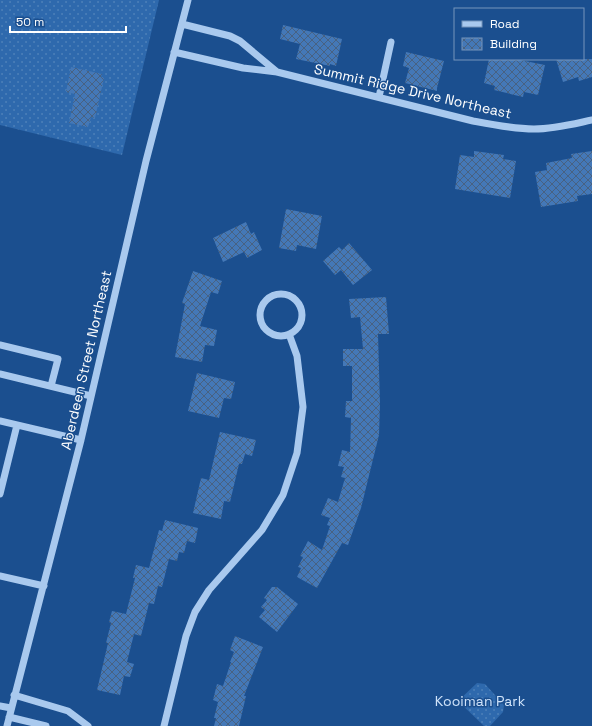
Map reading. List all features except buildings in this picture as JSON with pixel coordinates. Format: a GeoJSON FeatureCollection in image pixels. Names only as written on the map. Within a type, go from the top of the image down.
{"type":"FeatureCollection","features":[{"type":"Feature","properties":{"kind":"street","name":"Aberdeen Street Northeast"},"geometry":{"type":"LineString","coordinates":[[7,726],[44,586],[146,161],[188,0]]}},
{"type":"Feature","properties":{"kind":"street","name":"Summit Ridge Drive Northeast"},"geometry":{"type":"LineString","coordinates":[[182,24],[230,36],[240,41],[277,72]]}},
{"type":"Feature","properties":{"kind":"street"},"geometry":{"type":"LineString","coordinates":[[379,97],[391,42]]}},
{"type":"Feature","properties":{"kind":"street","name":"Summit Ridge Drive Northeast"},"geometry":{"type":"LineString","coordinates":[[174,52],[243,68],[277,72],[473,121],[504,127],[535,129],[565,126],[592,120]]}},
{"type":"Feature","properties":{"kind":"street"},"geometry":{"type":"LineString","coordinates":[[281,294],[294,298],[302,310],[300,325],[290,334],[276,336],[265,329],[262,323],[260,317],[263,304],[273,295],[281,294]]}},
{"type":"Feature","properties":{"kind":"street"},"geometry":{"type":"LineString","coordinates":[[164,726],[186,636],[195,612],[209,590],[262,530],[283,495],[298,453],[303,407],[297,356],[290,334]]}},
{"type":"Feature","properties":{"kind":"street"},"geometry":{"type":"LineString","coordinates":[[0,345],[58,359],[51,386]]}},
{"type":"Feature","properties":{"kind":"street"},"geometry":{"type":"LineString","coordinates":[[0,374],[90,396]]}},
{"type":"Feature","properties":{"kind":"street"},"geometry":{"type":"LineString","coordinates":[[0,421],[80,440]]}},
{"type":"Feature","properties":{"kind":"street"},"geometry":{"type":"LineString","coordinates":[[0,494],[17,425]]}},
{"type":"Feature","properties":{"kind":"street"},"geometry":{"type":"LineString","coordinates":[[0,576],[44,586]]}},
{"type":"Feature","properties":{"kind":"street"},"geometry":{"type":"LineString","coordinates":[[14,695],[68,711],[88,726]]}},
{"type":"Feature","properties":{"kind":"street"},"geometry":{"type":"LineString","coordinates":[[0,706],[11,708]]}},
{"type":"Feature","properties":{"kind":"street"},"geometry":{"type":"LineString","coordinates":[[9,717],[46,726]]}},
{"type":"Feature","properties":{"kind":"green space"},"geometry":{"type":"Polygon","coordinates":[[[0,0],[159,0],[122,155],[0,125],[0,0]]]}},
{"type":"Feature","properties":{"kind":"green space","name":"Kooiman Park"},"geometry":{"type":"Polygon","coordinates":[[[477,683],[485,684],[504,705],[503,712],[490,726],[484,726],[458,701],[477,683]]]}}]}
